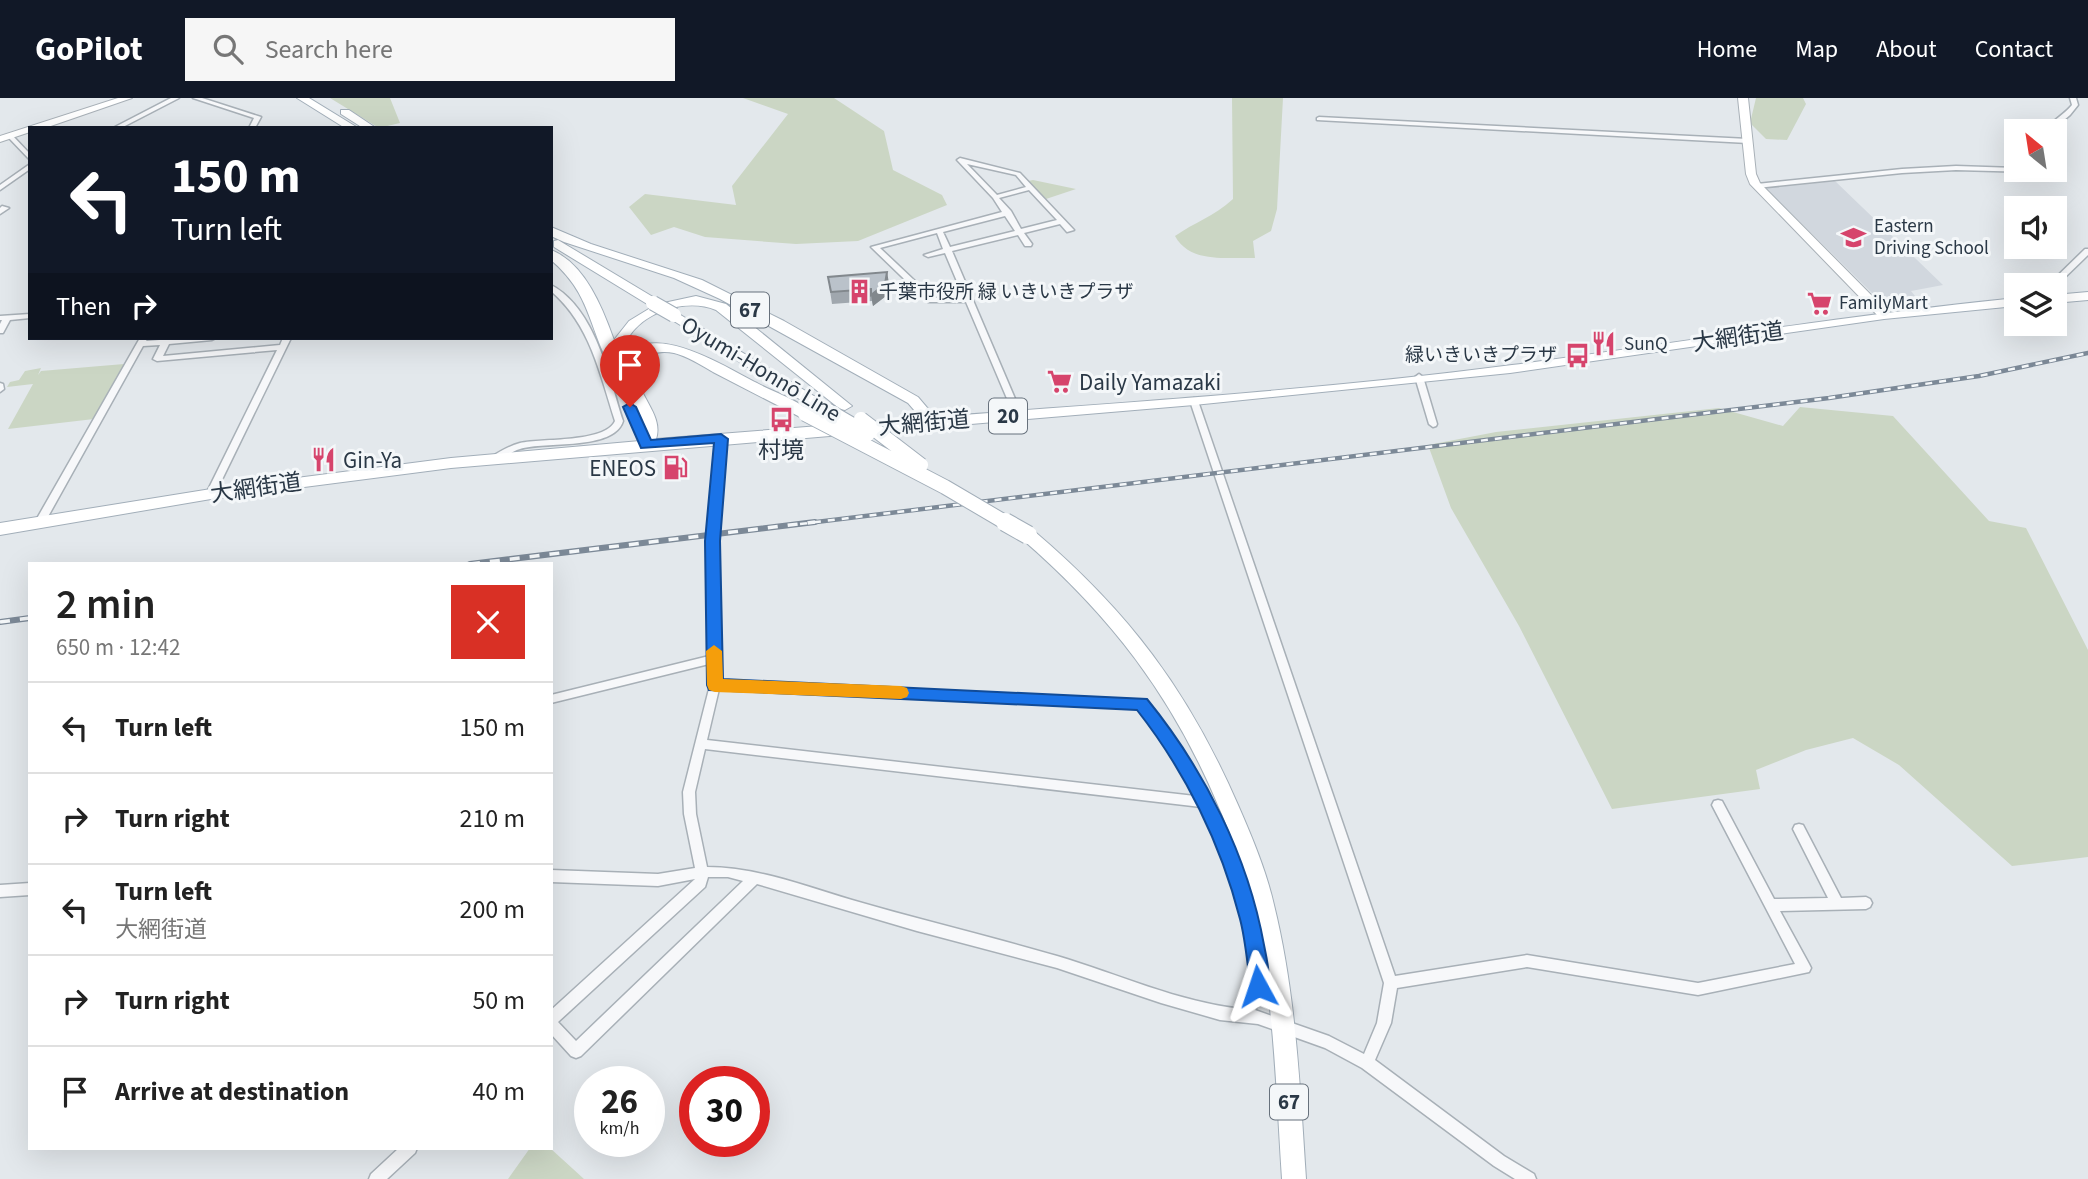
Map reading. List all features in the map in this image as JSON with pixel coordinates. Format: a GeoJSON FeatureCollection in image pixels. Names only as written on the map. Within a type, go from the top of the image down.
{"type":"FeatureCollection","features":[{"type":"Feature","properties":{"kind":"main road"},"geometry":{"type":"LineString","coordinates":[[302,98],[350,126]]}},
{"type":"Feature","properties":{"kind":"main road"},"geometry":{"type":"LineString","coordinates":[[320,98],[368,126]]}},
{"type":"Feature","properties":{"kind":"main road","name":"67"},"geometry":{"type":"LineString","coordinates":[[553,242],[594,249],[650,265],[705,287],[912,400],[923,409],[931,422]]}},
{"type":"Feature","properties":{"kind":"main road"},"geometry":{"type":"LineString","coordinates":[[553,243],[586,289],[638,431],[646,444]]}},
{"type":"Feature","properties":{"kind":"main road","name":"Oyumi-Honnō Line"},"geometry":{"type":"LineString","coordinates":[[553,243],[972,495],[1028,535],[1104,605],[1135,640],[1162,676],[1193,726],[1215,771],[1247,851],[1266,914],[1283,1026],[1294,1179]]}},
{"type":"Feature","properties":{"kind":"main road"},"geometry":{"type":"LineString","coordinates":[[2067,298],[2088,296]]}},
{"type":"Feature","properties":{"kind":"main road","name":"67"},"geometry":{"type":"LineString","coordinates":[[613,358],[622,337],[635,324],[677,302],[705,300],[721,307],[920,465]]}},
{"type":"Feature","properties":{"kind":"main road","name":"大網街道"},"geometry":{"type":"LineString","coordinates":[[0,529],[211,494],[493,460],[646,444],[1194,401],[1549,365],[1884,315],[2004,303]]}},
{"type":"Feature","properties":{"kind":"main road"},"geometry":{"type":"LineString","coordinates":[[646,444],[651,429],[629,373],[633,361],[652,349],[668,347],[686,352],[945,487],[1028,535]]}},
{"type":"Feature","properties":{"kind":"street"},"geometry":{"type":"LineString","coordinates":[[41,126],[127,98]]}},
{"type":"Feature","properties":{"kind":"street"},"geometry":{"type":"LineString","coordinates":[[120,126],[176,98]]}},
{"type":"Feature","properties":{"kind":"street"},"geometry":{"type":"LineString","coordinates":[[196,98],[258,117],[253,126]]}},
{"type":"Feature","properties":{"kind":"street"},"geometry":{"type":"LineString","coordinates":[[1743,98],[1751,174],[1757,186],[1884,315]]}},
{"type":"Feature","properties":{"kind":"street"},"geometry":{"type":"LineString","coordinates":[[2064,119],[2076,105],[2073,98]]}},
{"type":"Feature","properties":{"kind":"street"},"geometry":{"type":"LineString","coordinates":[[1319,119],[1748,141]]}},
{"type":"Feature","properties":{"kind":"street"},"geometry":{"type":"LineString","coordinates":[[5,137],[28,130]]}},
{"type":"Feature","properties":{"kind":"street"},"geometry":{"type":"LineString","coordinates":[[5,137],[28,156]]}},
{"type":"Feature","properties":{"kind":"street"},"geometry":{"type":"LineString","coordinates":[[1028,244],[996,197],[960,160],[1018,174],[1070,230]]}},
{"type":"Feature","properties":{"kind":"street"},"geometry":{"type":"LineString","coordinates":[[0,188],[28,167]]}},
{"type":"Feature","properties":{"kind":"street"},"geometry":{"type":"LineString","coordinates":[[1757,186],[1902,171],[2004,169]]}},
{"type":"Feature","properties":{"kind":"street"},"geometry":{"type":"LineString","coordinates":[[996,197],[1031,188]]}},
{"type":"Feature","properties":{"kind":"street"},"geometry":{"type":"LineString","coordinates":[[968,300],[931,300],[875,247],[1008,213]]}},
{"type":"Feature","properties":{"kind":"street"},"geometry":{"type":"LineString","coordinates":[[928,255],[1063,220]]}},
{"type":"Feature","properties":{"kind":"street"},"geometry":{"type":"LineString","coordinates":[[939,230],[1018,415]]}},
{"type":"Feature","properties":{"kind":"street"},"geometry":{"type":"LineString","coordinates":[[2065,273],[2088,251]]}},
{"type":"Feature","properties":{"kind":"street"},"geometry":{"type":"LineString","coordinates":[[493,460],[521,446],[594,436],[613,432],[617,427],[619,421],[585,324],[576,309],[553,289]]}},
{"type":"Feature","properties":{"kind":"street"},"geometry":{"type":"LineString","coordinates":[[0,331],[4,317],[28,316]]}},
{"type":"Feature","properties":{"kind":"street"},"geometry":{"type":"LineString","coordinates":[[40,522],[143,341],[189,340]]}},
{"type":"Feature","properties":{"kind":"street"},"geometry":{"type":"LineString","coordinates":[[255,350],[260,340]]}},
{"type":"Feature","properties":{"kind":"street"},"geometry":{"type":"LineString","coordinates":[[166,342],[157,359],[255,350],[285,342]]}},
{"type":"Feature","properties":{"kind":"street"},"geometry":{"type":"LineString","coordinates":[[211,494],[285,342]]}},
{"type":"Feature","properties":{"kind":"street"},"geometry":{"type":"LineString","coordinates":[[1419,377],[1433,424]]}},
{"type":"Feature","properties":{"kind":"street"},"geometry":{"type":"LineString","coordinates":[[1194,401],[1391,983],[1384,1023],[1367,1063]]}},
{"type":"Feature","properties":{"kind":"street"},"geometry":{"type":"LineString","coordinates":[[553,1020],[701,883],[702,872],[690,814],[689,792],[715,685],[713,541],[721,439]]}},
{"type":"Feature","properties":{"kind":"street"},"geometry":{"type":"LineString","coordinates":[[553,699],[714,659]]}},
{"type":"Feature","properties":{"kind":"street"},"geometry":{"type":"LineString","coordinates":[[715,685],[1141,703],[1158,724],[1205,802],[1230,853],[1250,921],[1259,969],[1258,986],[1245,1016]]}},
{"type":"Feature","properties":{"kind":"street"},"geometry":{"type":"LineString","coordinates":[[701,744],[1205,802]]}},
{"type":"Feature","properties":{"kind":"street"},"geometry":{"type":"LineString","coordinates":[[1391,983],[1527,961],[1698,989],[1804,968],[1718,805]]}},
{"type":"Feature","properties":{"kind":"street"},"geometry":{"type":"LineString","coordinates":[[1799,829],[1838,904]]}},
{"type":"Feature","properties":{"kind":"street"},"geometry":{"type":"LineString","coordinates":[[553,876],[658,880],[702,872],[728,872],[1057,962],[1161,998],[1283,1026],[1329,1043],[1367,1063],[1499,1161],[1529,1179]]}},
{"type":"Feature","properties":{"kind":"street"},"geometry":{"type":"LineString","coordinates":[[553,1024],[576,1051],[755,878]]}},
{"type":"Feature","properties":{"kind":"street"},"geometry":{"type":"LineString","coordinates":[[0,891],[28,889]]}},
{"type":"Feature","properties":{"kind":"street"},"geometry":{"type":"LineString","coordinates":[[1771,905],[1866,904]]}},
{"type":"Feature","properties":{"kind":"street"},"geometry":{"type":"LineString","coordinates":[[376,1179],[408,1150]]}},
{"type":"Feature","properties":{"kind":"shaded area","name":"Eastern Driving School"},"geometry":{"type":"Polygon","coordinates":[[[1835,181],[1943,285],[1911,291],[1915,296],[1879,300],[1766,188],[1835,181]]]}},
{"type":"Feature","properties":{"kind":"green space"},"geometry":{"type":"Polygon","coordinates":[[[330,98],[390,98],[400,123],[376,126],[330,98]]]}},
{"type":"Feature","properties":{"kind":"green space"},"geometry":{"type":"Polygon","coordinates":[[[743,98],[834,98],[884,131],[893,170],[942,195],[947,205],[858,241],[796,244],[705,237],[674,227],[651,235],[629,207],[645,194],[736,205],[732,186],[788,114],[743,98]]]}},
{"type":"Feature","properties":{"kind":"green space"},"geometry":{"type":"Polygon","coordinates":[[[1232,98],[1283,98],[1277,209],[1271,231],[1253,241],[1255,258],[1200,255],[1182,245],[1175,236],[1233,199],[1232,98]]]}},
{"type":"Feature","properties":{"kind":"green space"},"geometry":{"type":"Polygon","coordinates":[[[1756,98],[1803,98],[1806,104],[1787,140],[1766,139],[1750,123],[1756,98]]]}},
{"type":"Feature","properties":{"kind":"green space"},"geometry":{"type":"Polygon","coordinates":[[[1028,181],[1076,189],[1046,199],[1028,181]]]}},
{"type":"Feature","properties":{"kind":"green space"},"geometry":{"type":"Polygon","coordinates":[[[124,364],[94,419],[8,429],[33,384],[7,387],[10,382],[19,380],[25,371],[41,368],[38,375],[41,371],[124,364]]]}},
{"type":"Feature","properties":{"kind":"green space"},"geometry":{"type":"Polygon","coordinates":[[[1800,407],[1893,416],[1989,521],[2026,528],[2088,650],[2088,857],[2012,866],[1899,765],[1853,738],[1806,750],[1756,770],[1760,789],[1612,809],[1519,626],[1451,508],[1428,445],[1496,432],[1719,408],[1783,426],[1800,407]]]}},
{"type":"Feature","properties":{"kind":"green space"},"geometry":{"type":"Polygon","coordinates":[[[529,1150],[552,1150],[584,1179],[508,1179],[529,1150]]]}},
{"type":"Feature","properties":{"kind":"building"},"geometry":{"type":"Polygon","coordinates":[[[887,272],[885,284],[871,295],[871,289],[831,292],[828,277],[887,272]]]}},
{"type":"Feature","properties":{"kind":"railway"},"geometry":{"type":"LineString","coordinates":[[800,524],[1829,398],[1979,376],[2088,353]]}},
{"type":"Feature","properties":{"kind":"railway"},"geometry":{"type":"LineString","coordinates":[[486,562],[815,522]]}},
{"type":"Feature","properties":{"kind":"railway"},"geometry":{"type":"LineString","coordinates":[[0,622],[28,618]]}},
{"type":"Feature","properties":{"kind":"slow traffic"},"geometry":{"type":"LineString","coordinates":[[714,651],[715,685],[901,693]]}},
{"type":"Feature","properties":{"kind":"place","name":"Eastern Driving School"},"geometry":{"type":"Point","coordinates":[1854,237]}},
{"type":"Feature","properties":{"kind":"place","name":"千葉市役所 緑 いきいきプラザ"},"geometry":{"type":"Point","coordinates":[859,292]}},
{"type":"Feature","properties":{"kind":"place","name":"FamilyMart"},"geometry":{"type":"Point","coordinates":[1819,303]}},
{"type":"Feature","properties":{"kind":"place","name":"SunQ"},"geometry":{"type":"Point","coordinates":[1604,344]}},
{"type":"Feature","properties":{"kind":"place","name":"緑いきいきプラザ"},"geometry":{"type":"Point","coordinates":[1577,355]}},
{"type":"Feature","properties":{"kind":"place","name":"Daily Yamazaki"},"geometry":{"type":"Point","coordinates":[1059,382]}},
{"type":"Feature","properties":{"kind":"place","name":"村境"},"geometry":{"type":"Point","coordinates":[781,420]}},
{"type":"Feature","properties":{"kind":"place","name":"Gin-Ya"},"geometry":{"type":"Point","coordinates":[323,460]}},
{"type":"Feature","properties":{"kind":"place","name":"ENEOS"},"geometry":{"type":"Point","coordinates":[676,468]}},
{"type":"Feature","properties":{"kind":"route"},"geometry":{"type":"LineString","coordinates":[[630,407],[638,431],[646,444],[721,439],[713,541],[715,685],[1141,703],[1158,724],[1205,802],[1230,853],[1250,921],[1259,969],[1258,986]]}}]}
